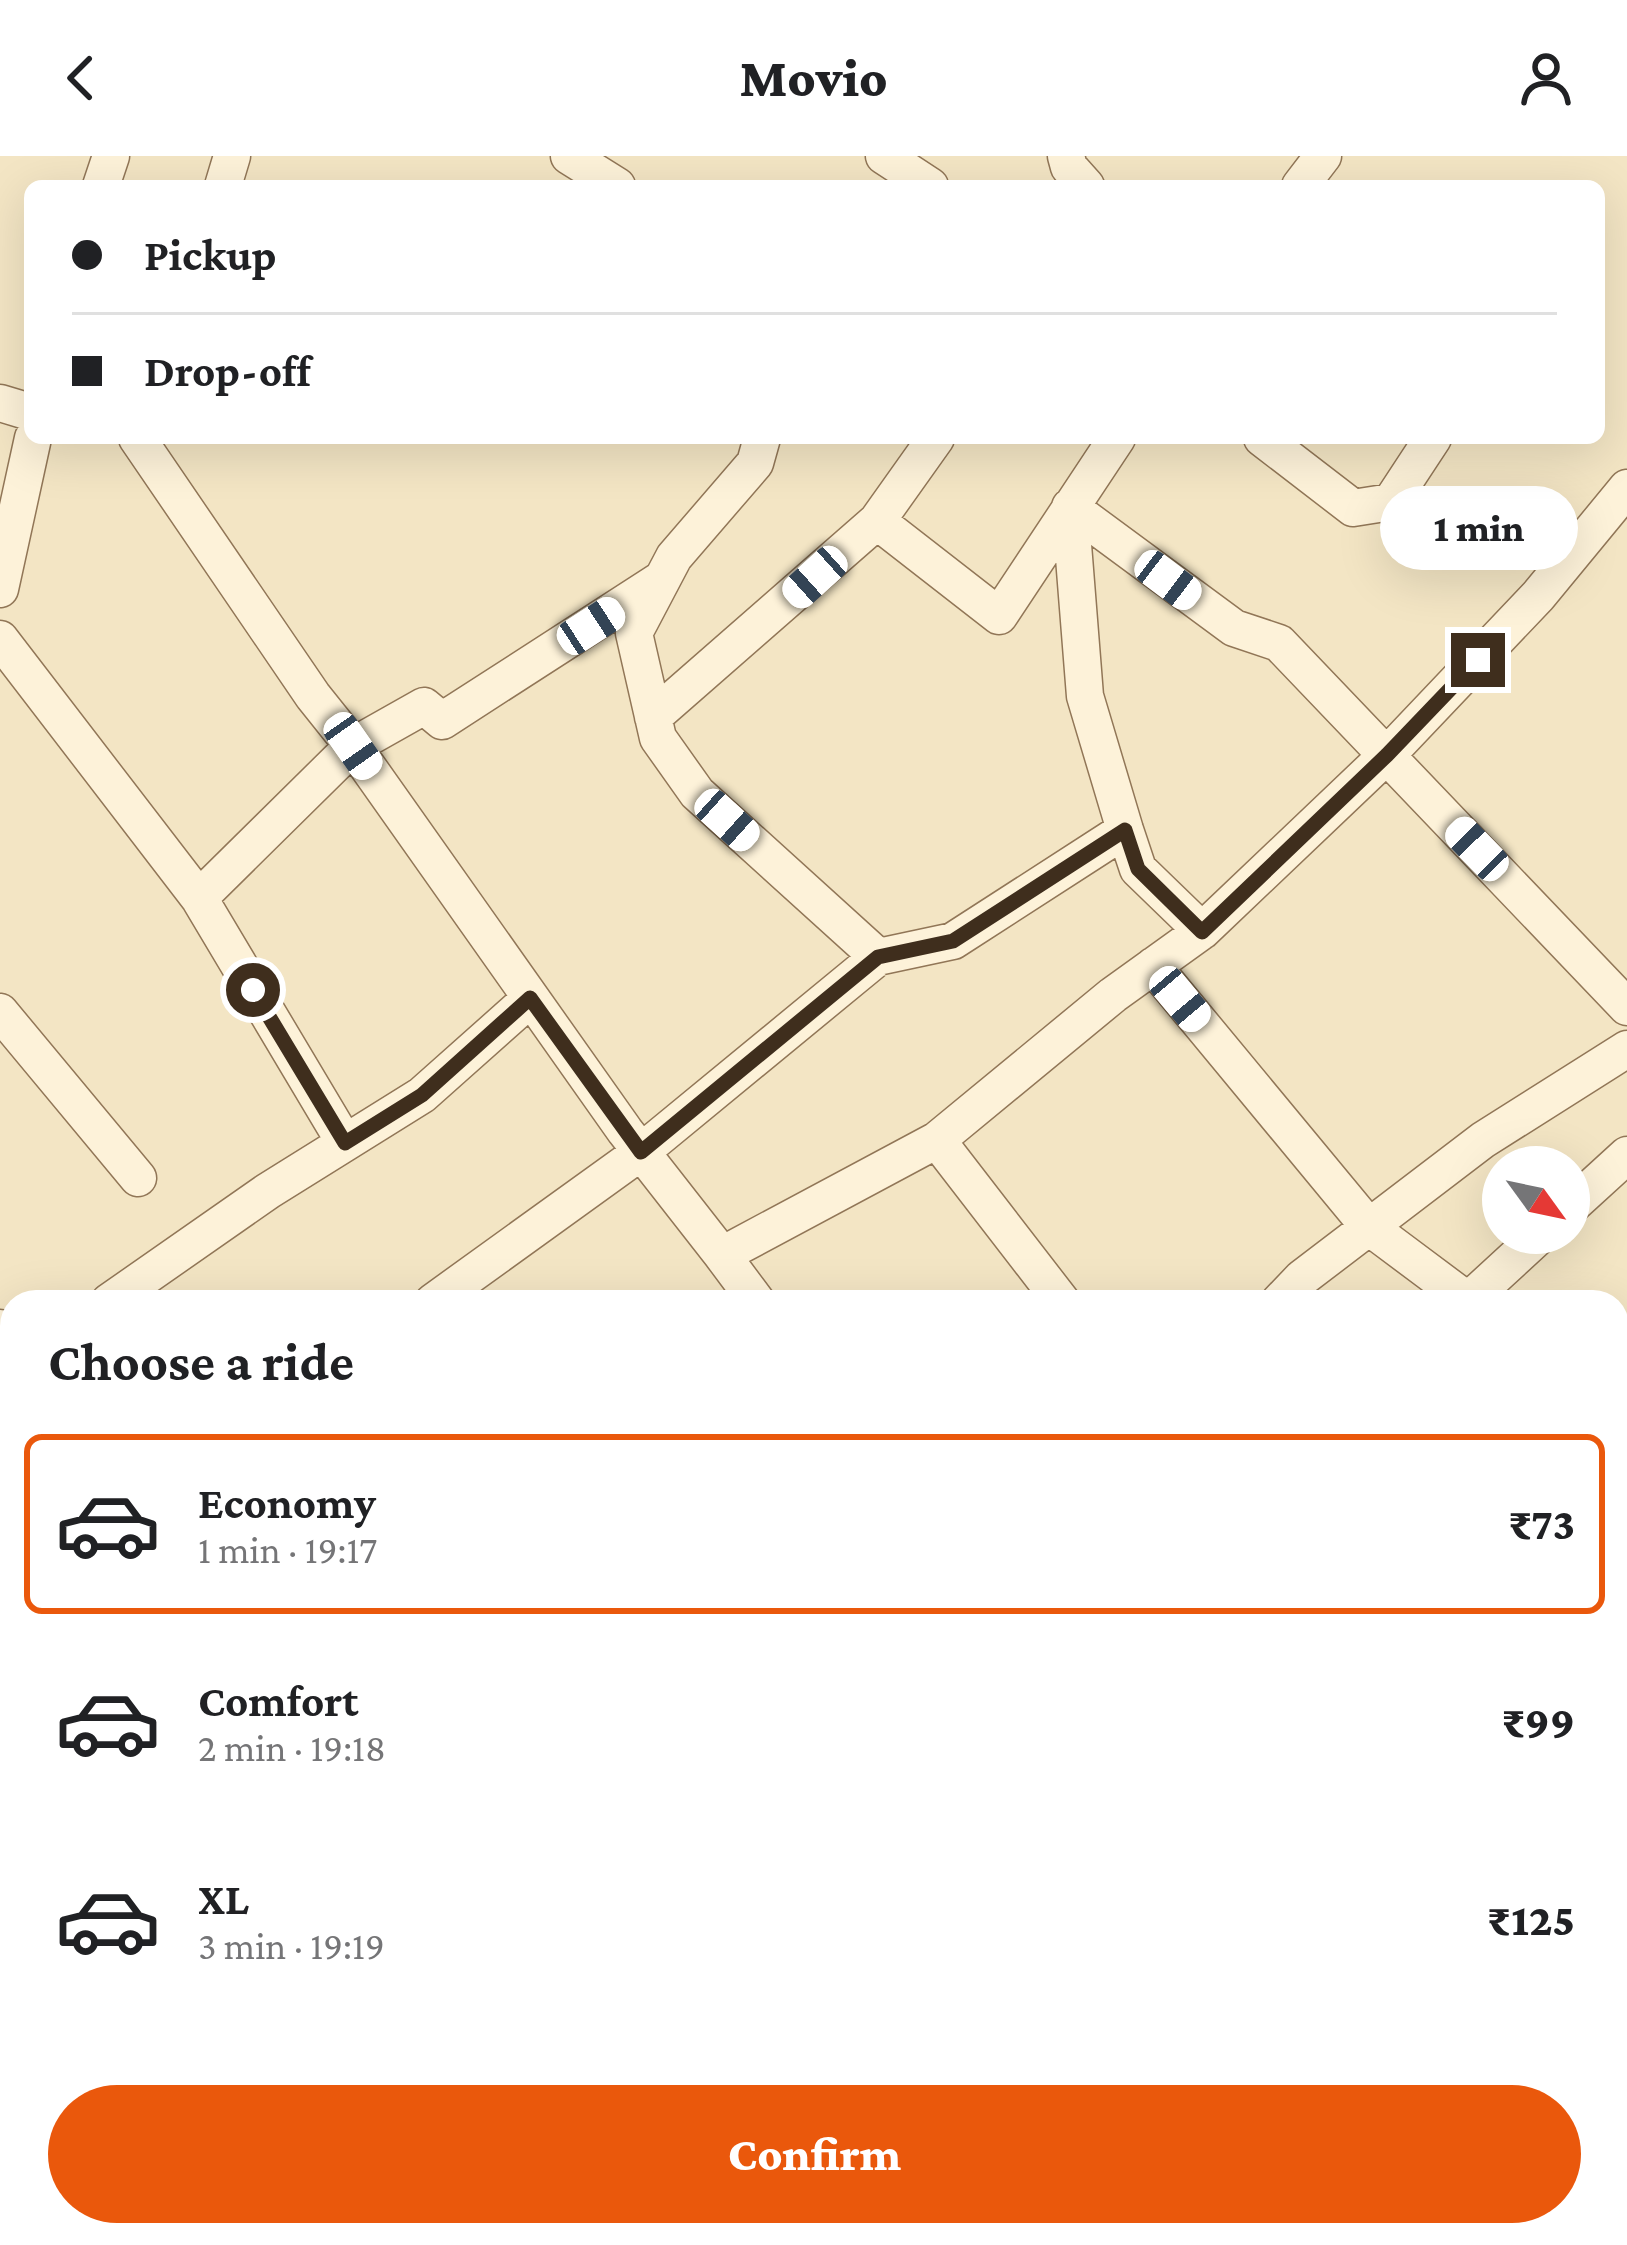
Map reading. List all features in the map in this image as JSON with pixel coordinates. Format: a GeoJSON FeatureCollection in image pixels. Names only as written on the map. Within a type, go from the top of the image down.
{"type":"FeatureCollection","features":[{"type":"Feature","properties":{"kind":"street"},"geometry":{"type":"LineString","coordinates":[[568,156],[607,180]]}},
{"type":"Feature","properties":{"kind":"street"},"geometry":{"type":"LineString","coordinates":[[884,156],[921,180]]}},
{"type":"Feature","properties":{"kind":"street"},"geometry":{"type":"LineString","coordinates":[[1305,180],[1323,156]]}},
{"type":"Feature","properties":{"kind":"street"},"geometry":{"type":"LineString","coordinates":[[0,589],[32,444]]}},
{"type":"Feature","properties":{"kind":"street"},"geometry":{"type":"LineString","coordinates":[[141,444],[313,696],[743,1290]]}},
{"type":"Feature","properties":{"kind":"street"},"geometry":{"type":"LineString","coordinates":[[760,444],[755,463],[674,556],[634,633],[653,717],[658,738],[697,793],[878,957]]}},
{"type":"Feature","properties":{"kind":"street"},"geometry":{"type":"LineString","coordinates":[[653,717],[877,521],[933,444]]}},
{"type":"Feature","properties":{"kind":"street"},"geometry":{"type":"LineString","coordinates":[[877,521],[999,616],[1114,444]]}},
{"type":"Feature","properties":{"kind":"street"},"geometry":{"type":"LineString","coordinates":[[1270,444],[1353,508],[1391,502],[1429,444]]}},
{"type":"Feature","properties":{"kind":"street"},"geometry":{"type":"LineString","coordinates":[[722,1255],[938,1140],[1153,966],[1202,932],[1387,755],[1538,596],[1627,488]]}},
{"type":"Feature","properties":{"kind":"street"},"geometry":{"type":"LineString","coordinates":[[1070,507],[1234,628],[1280,644],[1627,1007]]}},
{"type":"Feature","properties":{"kind":"street"},"geometry":{"type":"LineString","coordinates":[[1070,507],[1085,697],[1125,830],[1138,869],[1202,932]]}},
{"type":"Feature","properties":{"kind":"street"},"geometry":{"type":"LineString","coordinates":[[199,898],[353,746],[424,706],[442,722],[662,579]]}},
{"type":"Feature","properties":{"kind":"street"},"geometry":{"type":"LineString","coordinates":[[0,640],[199,898],[345,1143]]}},
{"type":"Feature","properties":{"kind":"street"},"geometry":{"type":"LineString","coordinates":[[450,1290],[641,1152],[878,957],[953,941],[1125,830]]}},
{"type":"Feature","properties":{"kind":"street"},"geometry":{"type":"LineString","coordinates":[[1153,966],[1369,1227],[1451,1290]]}},
{"type":"Feature","properties":{"kind":"street"},"geometry":{"type":"LineString","coordinates":[[126,1290],[268,1191],[422,1095],[530,998]]}},
{"type":"Feature","properties":{"kind":"street"},"geometry":{"type":"LineString","coordinates":[[0,1012],[138,1178]]}},
{"type":"Feature","properties":{"kind":"street"},"geometry":{"type":"LineString","coordinates":[[1290,1290],[1484,1140],[1627,1048]]}},
{"type":"Feature","properties":{"kind":"street"},"geometry":{"type":"LineString","coordinates":[[938,1140],[1053,1290]]}},
{"type":"Feature","properties":{"kind":"street"},"geometry":{"type":"LineString","coordinates":[[1590,1189],[1627,1155]]}},
{"type":"Feature","properties":{"kind":"street"},"geometry":{"type":"LineString","coordinates":[[1480,1290],[1519,1254]]}},
{"type":"Feature","properties":{"kind":"route"},"geometry":{"type":"LineString","coordinates":[[253,990],[345,1143],[422,1095],[530,998],[641,1152],[878,957],[953,941],[1125,830],[1138,869],[1202,932],[1387,755],[1478,660]]}}]}
